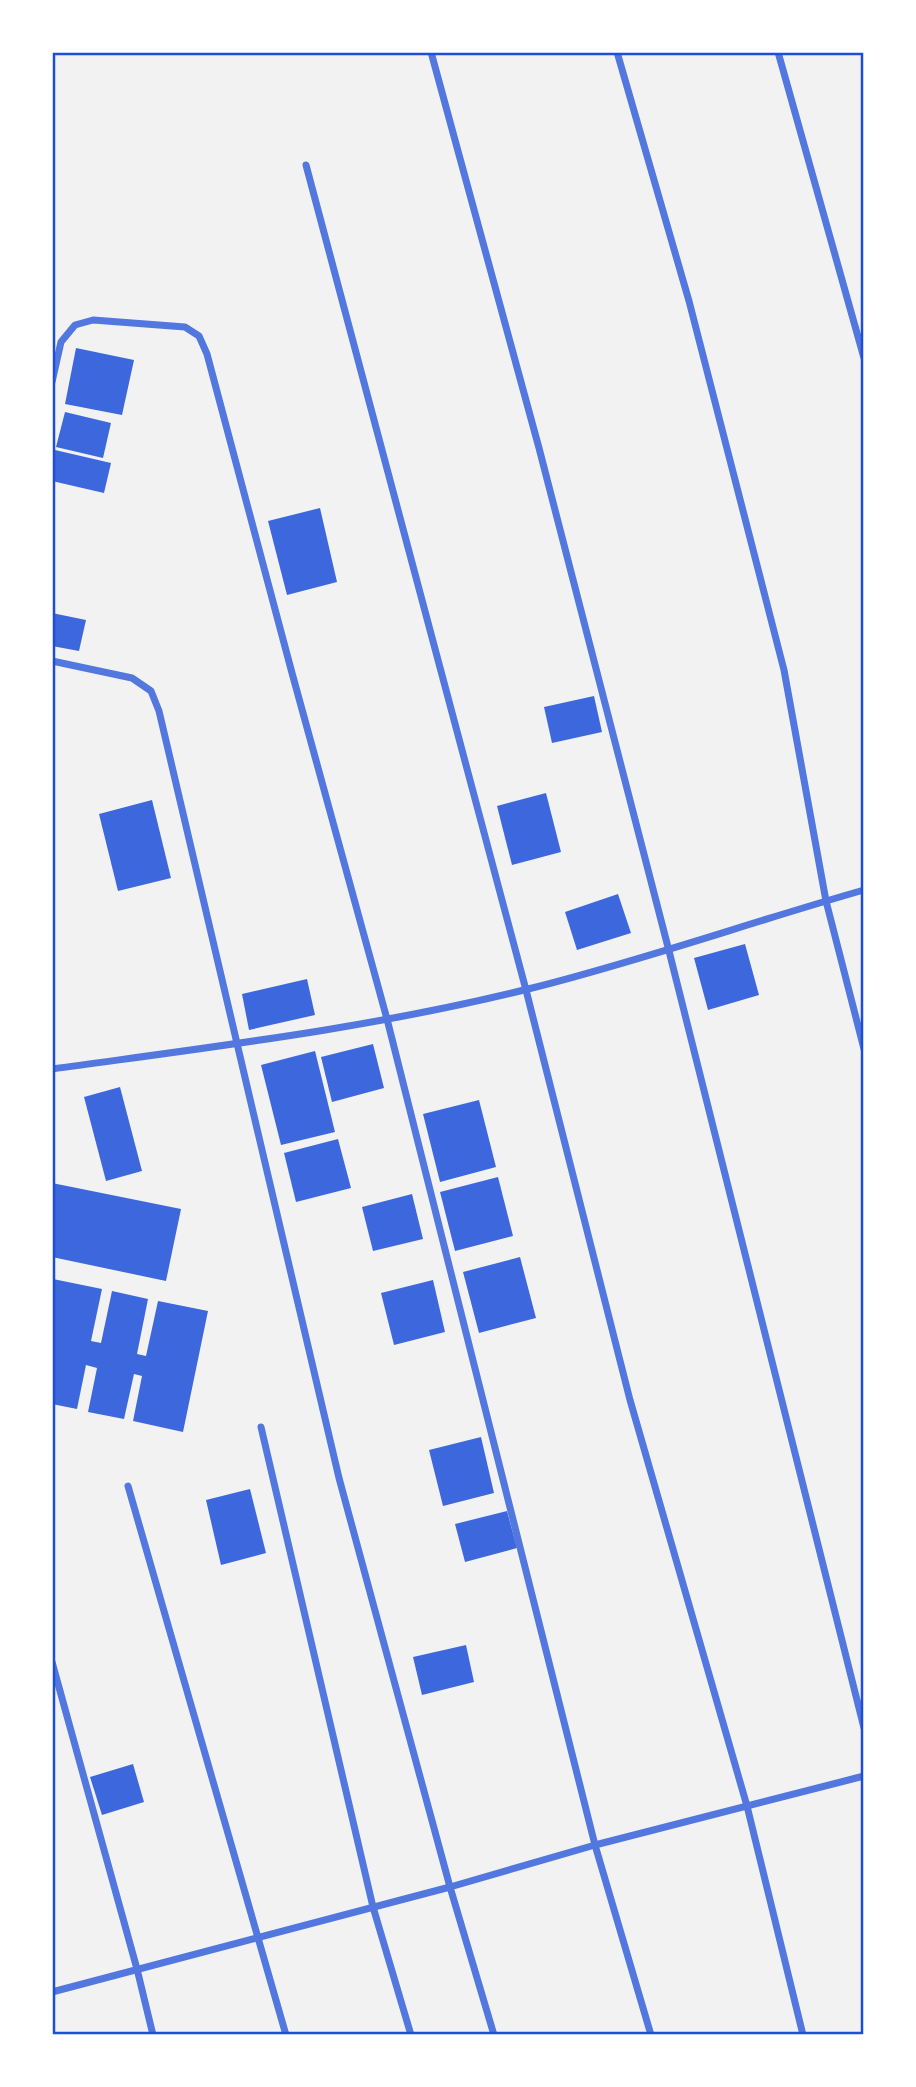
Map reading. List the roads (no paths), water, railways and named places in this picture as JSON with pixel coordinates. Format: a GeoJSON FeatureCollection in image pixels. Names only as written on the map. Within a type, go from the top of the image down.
{"type":"FeatureCollection","features":[{"type":"Feature","properties":{"kind":"street"},"geometry":{"type":"LineString","coordinates":[[431,52],[539,448],[669,951],[863,1728]]}},
{"type":"Feature","properties":{"kind":"street"},"geometry":{"type":"LineString","coordinates":[[617,52],[689,301],[784,670],[826,901],[863,1049]]}},
{"type":"Feature","properties":{"kind":"street"},"geometry":{"type":"LineString","coordinates":[[778,52],[863,358]]}},
{"type":"Feature","properties":{"kind":"street"},"geometry":{"type":"LineString","coordinates":[[306,165],[526,990],[629,1400],[747,1806],[803,2035]]}},
{"type":"Feature","properties":{"kind":"street"},"geometry":{"type":"LineString","coordinates":[[52,382],[61,342],[75,326],[93,320],[185,327],[199,336],[207,354],[387,1019],[595,1845],[651,2035]]}},
{"type":"Feature","properties":{"kind":"street"},"geometry":{"type":"LineString","coordinates":[[52,661],[132,678],[151,691],[159,711],[339,1478],[450,1887],[494,2035]]}},
{"type":"Feature","properties":{"kind":"street"},"geometry":{"type":"LineString","coordinates":[[52,1069],[387,1019],[526,990],[669,951],[863,890]]}},
{"type":"Feature","properties":{"kind":"street"},"geometry":{"type":"LineString","coordinates":[[261,1427],[373,1907],[411,2035]]}},
{"type":"Feature","properties":{"kind":"street"},"geometry":{"type":"LineString","coordinates":[[128,1486],[286,2035]]}},
{"type":"Feature","properties":{"kind":"street"},"geometry":{"type":"LineString","coordinates":[[52,1662],[153,2035]]}},
{"type":"Feature","properties":{"kind":"street"},"geometry":{"type":"LineString","coordinates":[[52,1992],[450,1887],[595,1845],[863,1776]]}}]}
